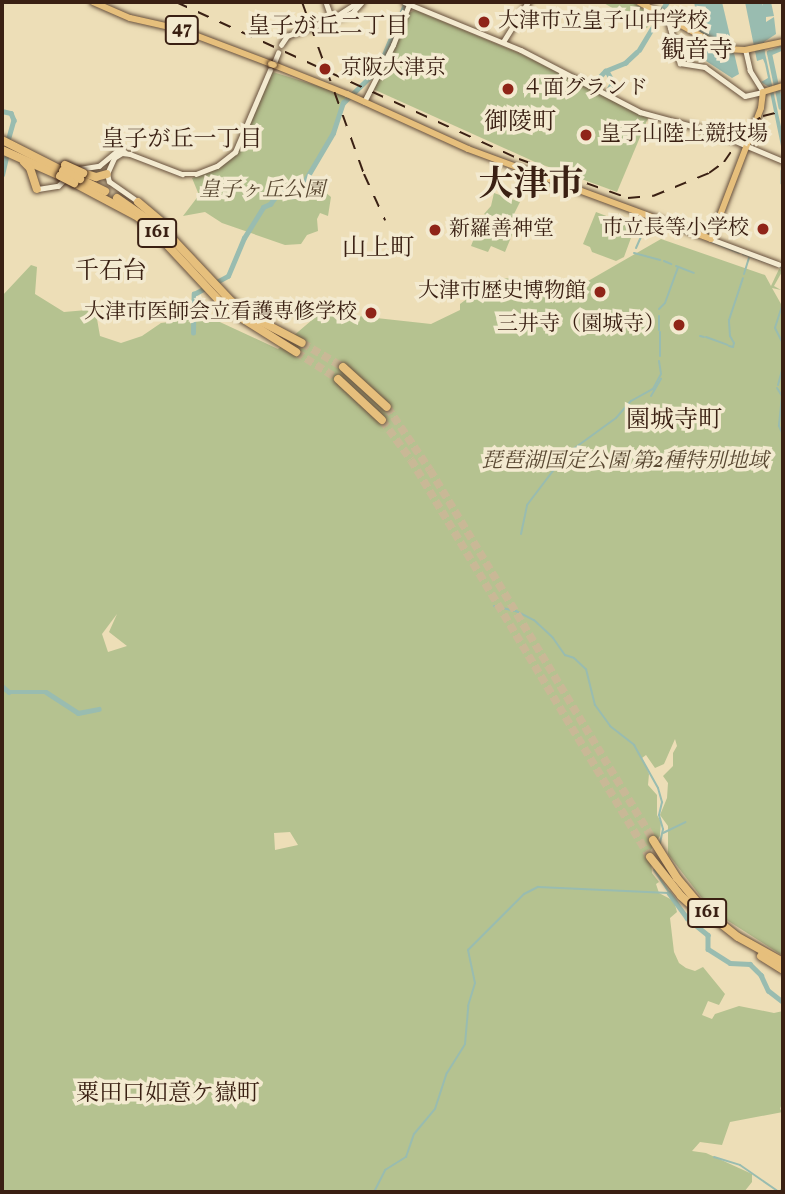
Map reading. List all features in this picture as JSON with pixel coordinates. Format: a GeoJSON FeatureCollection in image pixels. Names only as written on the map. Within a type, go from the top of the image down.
{"type":"FeatureCollection","features":[{"type":"Feature","properties":{"kind":"highway","name":"161"},"geometry":{"type":"LineString","coordinates":[[2,140],[18,153]]}},
{"type":"Feature","properties":{"kind":"highway","name":"161"},"geometry":{"type":"LineString","coordinates":[[2,150],[18,153],[80,180],[145,215],[187,254],[205,281]]}},
{"type":"Feature","properties":{"kind":"highway"},"geometry":{"type":"LineString","coordinates":[[18,153],[30,168],[37,190]]}},
{"type":"Feature","properties":{"kind":"highway"},"geometry":{"type":"LineString","coordinates":[[37,190],[35,180],[41,174],[62,173]]}},
{"type":"Feature","properties":{"kind":"highway"},"geometry":{"type":"LineString","coordinates":[[80,180],[107,174]]}},
{"type":"Feature","properties":{"kind":"highway","name":"161"},"geometry":{"type":"LineString","coordinates":[[102,193],[159,234],[238,317],[296,352]]}},
{"type":"Feature","properties":{"kind":"highway"},"geometry":{"type":"LineString","coordinates":[[138,202],[168,227],[187,254]]}},
{"type":"Feature","properties":{"kind":"highway","name":"161"},"geometry":{"type":"LineString","coordinates":[[214,290],[246,312],[303,343]]}},
{"type":"Feature","properties":{"kind":"highway"},"geometry":{"type":"LineString","coordinates":[[343,367],[387,407]]}},
{"type":"Feature","properties":{"kind":"highway"},"geometry":{"type":"LineString","coordinates":[[338,379],[382,420]]}},
{"type":"Feature","properties":{"kind":"highway","name":"161"},"geometry":{"type":"LineString","coordinates":[[653,840],[677,878],[704,910],[738,937],[783,966]]}},
{"type":"Feature","properties":{"kind":"highway","name":"161"},"geometry":{"type":"LineString","coordinates":[[650,857],[692,907],[726,935],[783,966]]}},
{"type":"Feature","properties":{"kind":"main road","name":"47"},"geometry":{"type":"LineString","coordinates":[[93,2],[130,18],[183,30],[349,95],[468,149],[711,239]]}},
{"type":"Feature","properties":{"kind":"main road"},"geometry":{"type":"LineString","coordinates":[[639,2],[701,38],[733,51],[783,42]]}},
{"type":"Feature","properties":{"kind":"main road"},"geometry":{"type":"LineString","coordinates":[[711,239],[769,91],[783,86]]}},
{"type":"Feature","properties":{"kind":"street"},"geometry":{"type":"LineString","coordinates":[[326,2],[332,19]]}},
{"type":"Feature","properties":{"kind":"street"},"geometry":{"type":"LineString","coordinates":[[281,45],[287,36],[352,13],[360,2]]}},
{"type":"Feature","properties":{"kind":"street"},"geometry":{"type":"LineString","coordinates":[[503,42],[528,2]]}},
{"type":"Feature","properties":{"kind":"street"},"geometry":{"type":"LineString","coordinates":[[364,102],[389,54],[408,3],[503,42],[640,112],[714,132],[783,161]]}},
{"type":"Feature","properties":{"kind":"street"},"geometry":{"type":"LineString","coordinates":[[667,19],[680,63],[705,67],[744,96],[769,91]]}},
{"type":"Feature","properties":{"kind":"street"},"geometry":{"type":"LineString","coordinates":[[745,50],[750,71],[769,91]]}},
{"type":"Feature","properties":{"kind":"street"},"geometry":{"type":"LineString","coordinates":[[37,190],[61,185],[74,169],[99,166],[118,150],[164,170],[191,175],[208,171],[227,161],[238,146],[278,52]]}},
{"type":"Feature","properties":{"kind":"street"},"geometry":{"type":"LineString","coordinates":[[125,153],[114,158],[107,174],[112,186],[138,202]]}},
{"type":"Feature","properties":{"kind":"street"},"geometry":{"type":"LineString","coordinates":[[711,239],[779,264]]}},
{"type":"Feature","properties":{"kind":"green space"},"geometry":{"type":"Polygon","coordinates":[[[602,2],[632,2],[655,17],[647,28],[602,2]]]}},
{"type":"Feature","properties":{"kind":"green space"},"geometry":{"type":"Polygon","coordinates":[[[415,10],[521,54],[648,118],[617,192],[535,162],[373,89],[407,14],[415,10]]]}},
{"type":"Feature","properties":{"kind":"green space","name":"皇子ヶ丘公園"},"geometry":{"type":"Polygon","coordinates":[[[273,72],[350,96],[343,105],[337,129],[305,184],[320,188],[331,197],[328,216],[320,213],[317,219],[318,231],[307,235],[301,244],[285,245],[222,223],[205,212],[183,216],[199,195],[192,178],[209,172],[234,155],[273,72]]]}},
{"type":"Feature","properties":{"kind":"green space"},"geometry":{"type":"Polygon","coordinates":[[[494,193],[520,202],[508,226],[484,214],[491,206],[494,193]]]}},
{"type":"Feature","properties":{"kind":"green space"},"geometry":{"type":"Polygon","coordinates":[[[596,212],[635,227],[624,257],[616,261],[592,252],[590,247],[583,244],[596,212]]]}},
{"type":"Feature","properties":{"kind":"green space"},"geometry":{"type":"Polygon","coordinates":[[[482,218],[514,230],[505,252],[491,246],[488,252],[471,246],[482,218]]]}},
{"type":"Feature","properties":{"kind":"green space","name":"琵琶湖国定公園 第2種特別地域"},"geometry":{"type":"Polygon","coordinates":[[[661,239],[765,275],[771,286],[779,269],[783,270],[774,286],[781,290],[772,288],[781,304],[783,301],[783,956],[711,910],[668,854],[668,826],[660,815],[667,798],[668,783],[663,776],[673,766],[673,753],[677,746],[675,739],[664,764],[655,768],[646,755],[642,758],[649,774],[648,785],[657,795],[657,815],[661,822],[660,836],[650,851],[652,873],[659,882],[656,884],[659,893],[674,901],[677,912],[670,918],[674,952],[679,963],[686,968],[695,971],[703,967],[725,994],[719,1005],[708,1001],[702,1015],[712,1019],[715,1014],[739,1006],[774,1013],[783,1011],[783,1100],[780,1109],[783,1112],[730,1122],[722,1145],[700,1142],[692,1151],[706,1153],[752,1174],[752,1182],[744,1192],[2,1192],[2,296],[31,265],[37,267],[35,294],[64,312],[87,310],[97,319],[100,336],[121,343],[142,336],[161,323],[209,317],[278,349],[326,308],[334,305],[358,316],[431,324],[460,310],[460,304],[495,278],[588,281],[661,239]],[[117,614],[102,634],[108,652],[127,646],[109,632],[117,614]],[[290,832],[274,833],[275,850],[298,845],[290,832]]]}},
{"type":"Feature","properties":{"kind":"water"},"geometry":{"type":"Polygon","coordinates":[[[694,2],[722,2],[739,74],[732,78],[706,61],[694,2]]]}},
{"type":"Feature","properties":{"kind":"water"},"geometry":{"type":"Polygon","coordinates":[[[745,2],[762,2],[763,6],[763,2],[771,2],[774,16],[766,17],[766,22],[774,17],[776,34],[764,42],[783,136],[783,156],[769,87],[761,82],[768,78],[765,64],[763,59],[757,61],[745,2]]]}},
{"type":"Feature","properties":{"kind":"waterway"},"geometry":{"type":"LineString","coordinates":[[193,333],[194,294],[228,276],[244,238],[263,207],[270,204],[281,190],[292,196],[303,184],[333,133],[343,103],[378,69],[406,2]]}},
{"type":"Feature","properties":{"kind":"waterway"},"geometry":{"type":"LineString","coordinates":[[662,10],[667,2]]}},
{"type":"Feature","properties":{"kind":"waterway"},"geometry":{"type":"LineString","coordinates":[[639,50],[658,18]]}},
{"type":"Feature","properties":{"kind":"waterway"},"geometry":{"type":"LineString","coordinates":[[776,86],[769,53],[783,47]]}},
{"type":"Feature","properties":{"kind":"waterway"},"geometry":{"type":"LineString","coordinates":[[592,85],[605,71],[625,63],[637,52]]}},
{"type":"Feature","properties":{"kind":"waterway"},"geometry":{"type":"LineString","coordinates":[[607,71],[613,82],[607,94]]}},
{"type":"Feature","properties":{"kind":"waterway"},"geometry":{"type":"LineString","coordinates":[[778,92],[781,107]]}},
{"type":"Feature","properties":{"kind":"waterway"},"geometry":{"type":"LineString","coordinates":[[2,111],[11,113],[14,120],[7,144]]}},
{"type":"Feature","properties":{"kind":"waterway"},"geometry":{"type":"LineString","coordinates":[[2,175],[7,153]]}},
{"type":"Feature","properties":{"kind":"waterway"},"geometry":{"type":"LineString","coordinates":[[783,171],[783,183]]}},
{"type":"Feature","properties":{"kind":"waterway"},"geometry":{"type":"LineString","coordinates":[[636,248],[649,219],[693,236]]}},
{"type":"Feature","properties":{"kind":"waterway"},"geometry":{"type":"LineString","coordinates":[[712,242],[739,253]]}},
{"type":"Feature","properties":{"kind":"waterway"},"geometry":{"type":"LineString","coordinates":[[634,253],[660,260]]}},
{"type":"Feature","properties":{"kind":"waterway"},"geometry":{"type":"LineString","coordinates":[[743,254],[775,265]]}},
{"type":"Feature","properties":{"kind":"waterway"},"geometry":{"type":"LineString","coordinates":[[744,274],[749,258]]}},
{"type":"Feature","properties":{"kind":"waterway"},"geometry":{"type":"LineString","coordinates":[[664,261],[671,264]]}},
{"type":"Feature","properties":{"kind":"waterway"},"geometry":{"type":"LineString","coordinates":[[676,266],[694,273]]}},
{"type":"Feature","properties":{"kind":"waterway"},"geometry":{"type":"LineString","coordinates":[[659,309],[665,303],[678,267]]}},
{"type":"Feature","properties":{"kind":"waterway"},"geometry":{"type":"LineString","coordinates":[[729,346],[733,347],[734,343],[730,336],[729,320],[743,278]]}},
{"type":"Feature","properties":{"kind":"waterway"},"geometry":{"type":"LineString","coordinates":[[783,303],[775,328],[783,344],[783,366]]}},
{"type":"Feature","properties":{"kind":"waterway"},"geometry":{"type":"LineString","coordinates":[[659,316],[659,330]]}},
{"type":"Feature","properties":{"kind":"waterway"},"geometry":{"type":"LineString","coordinates":[[660,332],[660,356]]}},
{"type":"Feature","properties":{"kind":"waterway"},"geometry":{"type":"LineString","coordinates":[[700,336],[704,337]]}},
{"type":"Feature","properties":{"kind":"waterway"},"geometry":{"type":"LineString","coordinates":[[706,337],[728,345]]}},
{"type":"Feature","properties":{"kind":"waterway"},"geometry":{"type":"LineString","coordinates":[[659,361],[661,373]]}},
{"type":"Feature","properties":{"kind":"waterway"},"geometry":{"type":"LineString","coordinates":[[778,385],[783,366]]}},
{"type":"Feature","properties":{"kind":"waterway"},"geometry":{"type":"LineString","coordinates":[[521,534],[527,505],[565,455],[616,418],[631,401],[653,389],[661,374]]}},
{"type":"Feature","properties":{"kind":"waterway"},"geometry":{"type":"LineString","coordinates":[[651,396],[661,379]]}},
{"type":"Feature","properties":{"kind":"waterway"},"geometry":{"type":"LineString","coordinates":[[777,388],[782,396],[779,426],[783,435]]}},
{"type":"Feature","properties":{"kind":"waterway"},"geometry":{"type":"LineString","coordinates":[[494,606],[516,611],[534,620],[553,638],[565,655],[574,658],[586,669],[595,705],[610,726],[634,745],[658,788],[662,802],[659,815],[663,829],[660,843]]}},
{"type":"Feature","properties":{"kind":"waterway"},"geometry":{"type":"LineString","coordinates":[[2,686],[9,692],[46,692],[78,713],[99,709]]}},
{"type":"Feature","properties":{"kind":"waterway"},"geometry":{"type":"LineString","coordinates":[[663,833],[686,822]]}},
{"type":"Feature","properties":{"kind":"waterway"},"geometry":{"type":"LineString","coordinates":[[654,870],[669,892]]}},
{"type":"Feature","properties":{"kind":"waterway"},"geometry":{"type":"LineString","coordinates":[[374,1192],[385,1170],[406,1157],[414,1134],[435,1109],[447,1073],[465,1044],[468,1006],[475,983],[468,950],[524,894],[538,887],[669,893]]}},
{"type":"Feature","properties":{"kind":"waterway"},"geometry":{"type":"LineString","coordinates":[[669,893],[687,918],[708,935],[708,949],[730,963],[750,964],[761,975],[768,990]]}},
{"type":"Feature","properties":{"kind":"waterway"},"geometry":{"type":"LineString","coordinates":[[769,991],[783,1002]]}},
{"type":"Feature","properties":{"kind":"waterway"},"geometry":{"type":"LineString","coordinates":[[714,1157],[740,1165],[779,1192]]}},
{"type":"Feature","properties":{"kind":"waterway"},"geometry":{"type":"LineString","coordinates":[[780,1192],[783,1187]]}},
{"type":"Feature","properties":{"kind":"tunnel"},"geometry":{"type":"LineString","coordinates":[[302,343],[343,367]]}},
{"type":"Feature","properties":{"kind":"tunnel"},"geometry":{"type":"LineString","coordinates":[[296,352],[338,379]]}},
{"type":"Feature","properties":{"kind":"tunnel"},"geometry":{"type":"LineString","coordinates":[[387,407],[430,470],[653,840]]}},
{"type":"Feature","properties":{"kind":"tunnel"},"geometry":{"type":"LineString","coordinates":[[382,420],[411,460],[650,857]]}},
{"type":"Feature","properties":{"kind":"railway"},"geometry":{"type":"LineString","coordinates":[[176,2],[519,159],[628,198],[653,196],[709,173],[724,162],[750,124],[763,116],[783,111]]}},
{"type":"Feature","properties":{"kind":"railway"},"geometry":{"type":"LineString","coordinates":[[302,2],[364,174],[385,220]]}},
{"type":"Feature","properties":{"kind":"place","name":"大津市立皇子山中学校"},"geometry":{"type":"Point","coordinates":[484,22]}},
{"type":"Feature","properties":{"kind":"place","name":"京阪大津京"},"geometry":{"type":"Point","coordinates":[325,69]}},
{"type":"Feature","properties":{"kind":"place","name":"４面グランド"},"geometry":{"type":"Point","coordinates":[508,89]}},
{"type":"Feature","properties":{"kind":"place","name":"皇子山陸上競技場"},"geometry":{"type":"Point","coordinates":[586,135]}},
{"type":"Feature","properties":{"kind":"place","name":"市立長等小学校"},"geometry":{"type":"Point","coordinates":[763,229]}},
{"type":"Feature","properties":{"kind":"place","name":"新羅善神堂"},"geometry":{"type":"Point","coordinates":[435,230]}},
{"type":"Feature","properties":{"kind":"place","name":"大津市歴史博物館"},"geometry":{"type":"Point","coordinates":[600,292]}},
{"type":"Feature","properties":{"kind":"place","name":"大津市医師会立看護専修学校"},"geometry":{"type":"Point","coordinates":[371,313]}},
{"type":"Feature","properties":{"kind":"place","name":"三井寺（園城寺）"},"geometry":{"type":"Point","coordinates":[679,325]}},
{"type":"Feature","properties":{"kind":"district","name":"皇子が丘二丁目"},"geometry":{"type":"Point","coordinates":[328,27]}},
{"type":"Feature","properties":{"kind":"district","name":"観音寺"},"geometry":{"type":"Point","coordinates":[697,52]}},
{"type":"Feature","properties":{"kind":"district","name":"御陵町"},"geometry":{"type":"Point","coordinates":[520,124]}},
{"type":"Feature","properties":{"kind":"district","name":"皇子が丘一丁目"},"geometry":{"type":"Point","coordinates":[182,140]}},
{"type":"Feature","properties":{"kind":"district","name":"大津市"},"geometry":{"type":"Point","coordinates":[531,186]}},
{"type":"Feature","properties":{"kind":"district","name":"山上町"},"geometry":{"type":"Point","coordinates":[378,250]}},
{"type":"Feature","properties":{"kind":"district","name":"千石台"},"geometry":{"type":"Point","coordinates":[111,273]}},
{"type":"Feature","properties":{"kind":"district","name":"園城寺町"},"geometry":{"type":"Point","coordinates":[674,422]}},
{"type":"Feature","properties":{"kind":"district","name":"粟田口如意ケ嶽町"},"geometry":{"type":"Point","coordinates":[168,1094]}}]}
